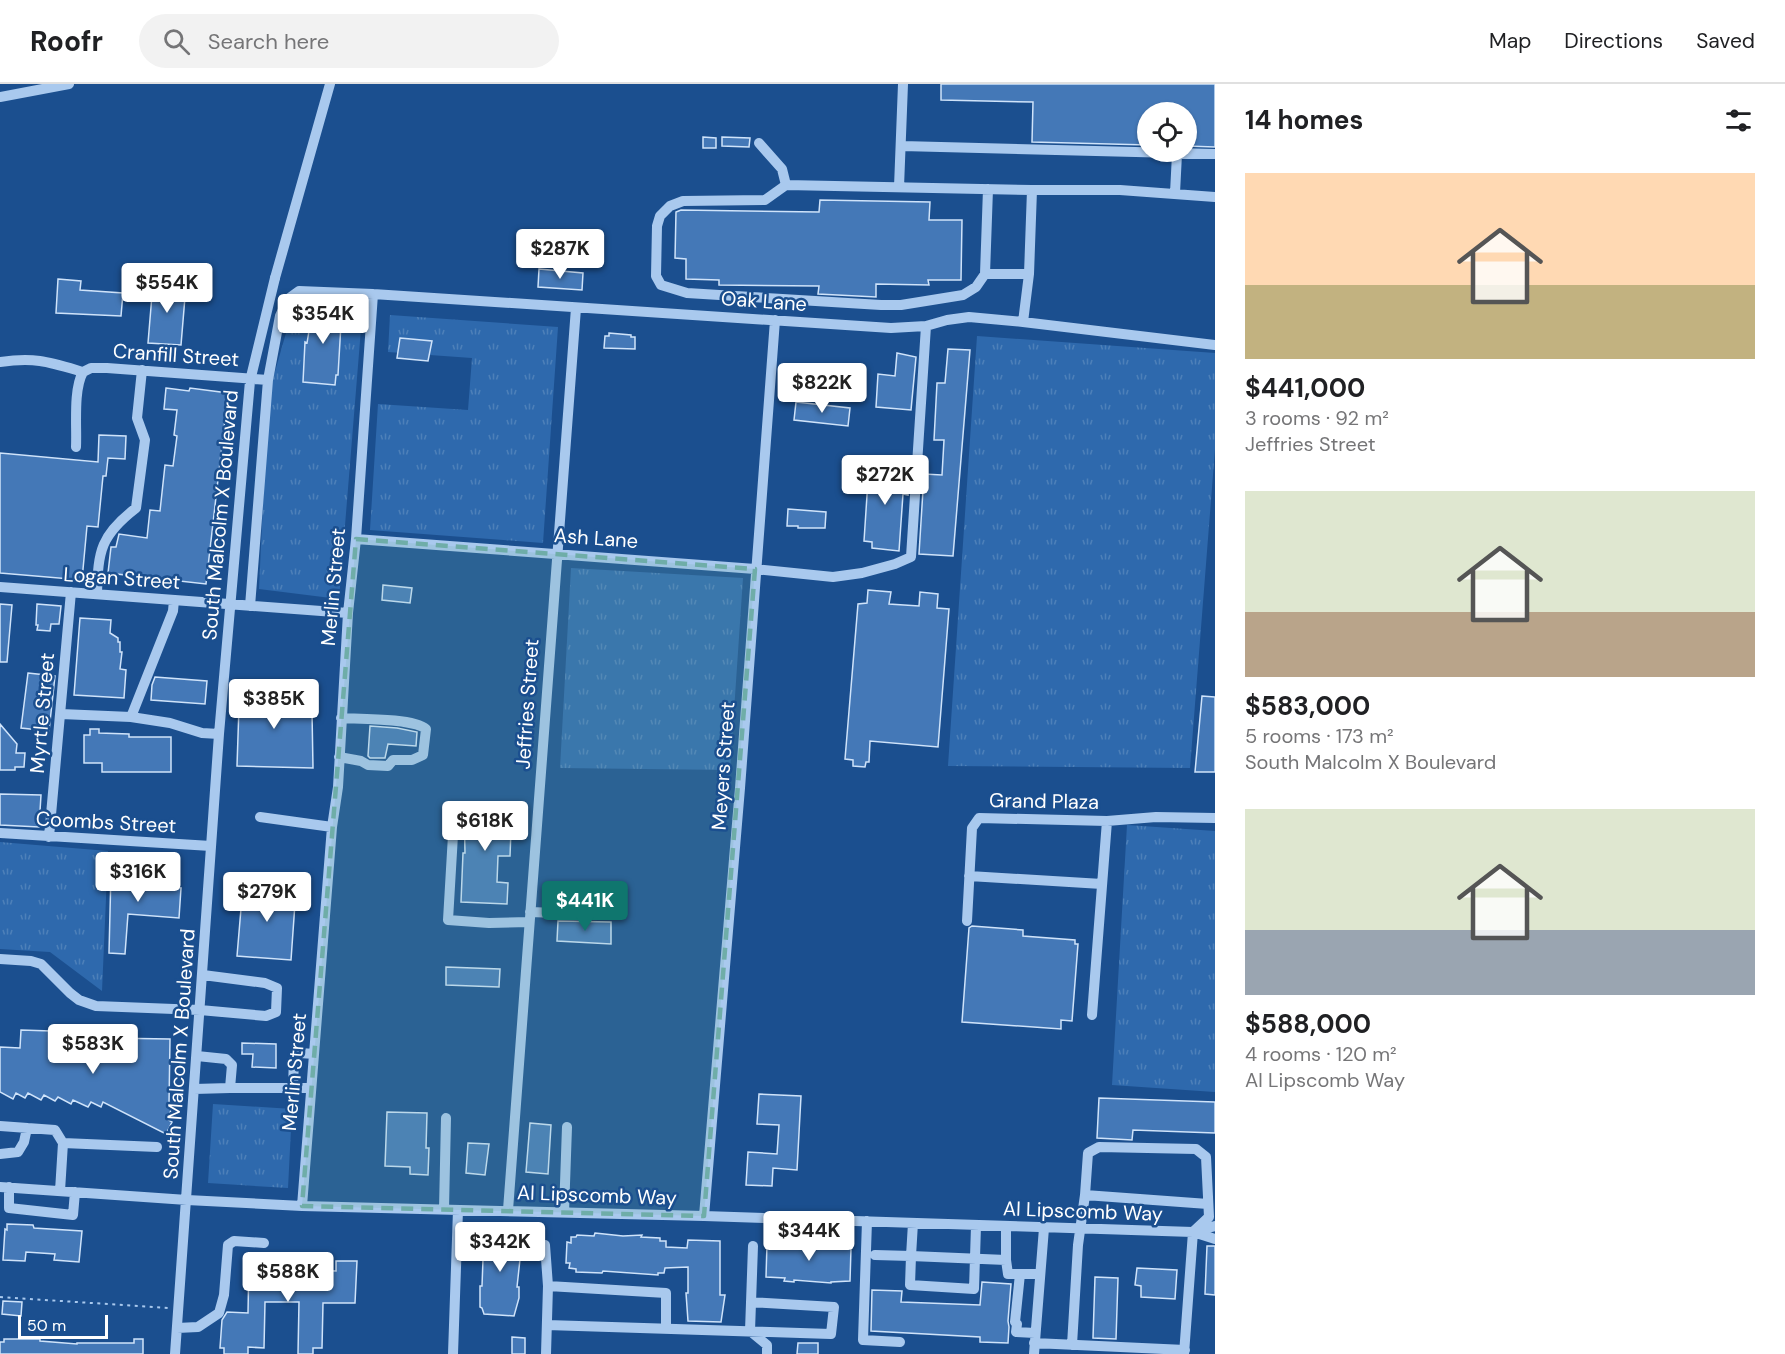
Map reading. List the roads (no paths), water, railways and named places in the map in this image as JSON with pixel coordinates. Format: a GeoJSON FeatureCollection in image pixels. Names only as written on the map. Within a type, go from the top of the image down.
{"type":"FeatureCollection","features":[{"type":"Feature","properties":{"kind":"street"},"geometry":{"type":"LineString","coordinates":[[0,97],[69,84]]}},
{"type":"Feature","properties":{"kind":"street","name":"South Malcolm X Boulevard"},"geometry":{"type":"LineString","coordinates":[[175,1354],[219,734],[250,381],[269,298],[330,84]]}},
{"type":"Feature","properties":{"kind":"street"},"geometry":{"type":"LineString","coordinates":[[899,187],[903,84]]}},
{"type":"Feature","properties":{"kind":"street"},"geometry":{"type":"LineString","coordinates":[[759,144],[782,169],[786,185]]}},
{"type":"Feature","properties":{"kind":"street"},"geometry":{"type":"LineString","coordinates":[[902,147],[1137,153]]}},
{"type":"Feature","properties":{"kind":"street"},"geometry":{"type":"LineString","coordinates":[[1197,154],[1215,154]]}},
{"type":"Feature","properties":{"kind":"street"},"geometry":{"type":"LineString","coordinates":[[1175,193],[1177,162]]}},
{"type":"Feature","properties":{"kind":"street"},"geometry":{"type":"LineString","coordinates":[[988,189],[985,274],[976,287],[963,295],[901,304],[687,293],[661,285],[656,276],[657,226],[660,216],[670,206],[683,201],[765,200],[786,185],[1120,190],[1215,197]]}},
{"type":"Feature","properties":{"kind":"street"},"geometry":{"type":"LineString","coordinates":[[1023,322],[1029,274],[1032,190]]}},
{"type":"Feature","properties":{"kind":"street"},"geometry":{"type":"LineString","coordinates":[[985,274],[1029,274]]}},
{"type":"Feature","properties":{"kind":"street","name":"Oak Lane"},"geometry":{"type":"LineString","coordinates":[[268,380],[280,316],[288,299],[299,291],[891,328],[926,326],[969,317],[1215,345]]}},
{"type":"Feature","properties":{"kind":"street","name":"Merlin Street"},"geometry":{"type":"LineString","coordinates":[[302,1206],[332,827],[338,788],[348,613],[356,539],[373,294]]}},
{"type":"Feature","properties":{"kind":"street","name":"Jeffries Street"},"geometry":{"type":"LineString","coordinates":[[508,1210],[576,308]]}},
{"type":"Feature","properties":{"kind":"street","name":"Meyers Street"},"geometry":{"type":"LineString","coordinates":[[704,1216],[740,788],[775,320]]}},
{"type":"Feature","properties":{"kind":"street","name":"Ash Lane"},"geometry":{"type":"LineString","coordinates":[[356,539],[557,553],[833,577],[862,573],[895,564],[911,557],[926,326]]}},
{"type":"Feature","properties":{"kind":"street"},"geometry":{"type":"LineString","coordinates":[[0,362],[24,358],[39,359],[83,372],[78,392],[76,447]]}},
{"type":"Feature","properties":{"kind":"street","name":"Cranfill Street"},"geometry":{"type":"LineString","coordinates":[[83,372],[91,368],[142,370],[268,380]]}},
{"type":"Feature","properties":{"kind":"street"},"geometry":{"type":"LineString","coordinates":[[98,594],[101,549],[116,524],[136,508],[145,440],[137,418],[142,370]]}},
{"type":"Feature","properties":{"kind":"street"},"geometry":{"type":"LineString","coordinates":[[250,606],[268,380]]}},
{"type":"Feature","properties":{"kind":"street","name":"Logan Street"},"geometry":{"type":"LineString","coordinates":[[0,587],[348,613]]}},
{"type":"Feature","properties":{"kind":"street","name":"Myrtle Street"},"geometry":{"type":"LineString","coordinates":[[49,837],[70,592]]}},
{"type":"Feature","properties":{"kind":"street"},"geometry":{"type":"LineString","coordinates":[[131,717],[173,611],[174,600]]}},
{"type":"Feature","properties":{"kind":"street"},"geometry":{"type":"LineString","coordinates":[[61,714],[131,717],[170,723],[202,733],[219,734]]}},
{"type":"Feature","properties":{"kind":"street"},"geometry":{"type":"LineString","coordinates":[[339,757],[362,761],[368,765],[388,766],[393,760],[412,760],[423,755],[426,729],[421,724],[379,719],[341,718]]}},
{"type":"Feature","properties":{"kind":"street"},"geometry":{"type":"LineString","coordinates":[[260,817],[332,827]]}},
{"type":"Feature","properties":{"kind":"street","name":"Grand Plaza"},"geometry":{"type":"LineString","coordinates":[[967,921],[972,828],[979,818],[1107,821],[1215,818]]}},
{"type":"Feature","properties":{"kind":"street"},"geometry":{"type":"LineString","coordinates":[[1092,1015],[1107,821]]}},
{"type":"Feature","properties":{"kind":"street","name":"Coombs Street"},"geometry":{"type":"LineString","coordinates":[[0,833],[211,846]]}},
{"type":"Feature","properties":{"kind":"street"},"geometry":{"type":"LineString","coordinates":[[453,835],[448,920],[489,922],[530,917],[612,915]]}},
{"type":"Feature","properties":{"kind":"street"},"geometry":{"type":"LineString","coordinates":[[969,876],[1102,884]]}},
{"type":"Feature","properties":{"kind":"street"},"geometry":{"type":"LineString","coordinates":[[0,959],[41,964],[79,1000],[96,1006],[200,1010],[266,1016],[276,1012],[277,988],[265,982],[203,975]]}},
{"type":"Feature","properties":{"kind":"street"},"geometry":{"type":"LineString","coordinates":[[293,1089],[294,1057],[300,1053],[314,1054]]}},
{"type":"Feature","properties":{"kind":"street"},"geometry":{"type":"LineString","coordinates":[[197,1056],[226,1059],[232,1065],[230,1088]]}},
{"type":"Feature","properties":{"kind":"street"},"geometry":{"type":"LineString","coordinates":[[194,1089],[311,1088]]}},
{"type":"Feature","properties":{"kind":"street"},"geometry":{"type":"LineString","coordinates":[[444,1209],[446,1118]]}},
{"type":"Feature","properties":{"kind":"street"},"geometry":{"type":"LineString","coordinates":[[0,1126],[55,1130],[63,1143],[60,1191]]}},
{"type":"Feature","properties":{"kind":"street"},"geometry":{"type":"LineString","coordinates":[[564,1212],[567,1127]]}},
{"type":"Feature","properties":{"kind":"street"},"geometry":{"type":"LineString","coordinates":[[0,1154],[18,1152],[24,1142],[27,1128]]}},
{"type":"Feature","properties":{"kind":"street"},"geometry":{"type":"LineString","coordinates":[[63,1143],[157,1147]]}},
{"type":"Feature","properties":{"kind":"street"},"geometry":{"type":"LineString","coordinates":[[1020,1274],[1016,1332],[1034,1344],[1185,1352],[1193,1232],[1209,1217],[1210,1199],[1206,1156],[1196,1149],[1099,1147],[1088,1153],[1078,1245],[1072,1345]]}},
{"type":"Feature","properties":{"kind":"street"},"geometry":{"type":"LineString","coordinates":[[5,1187],[9,1208],[73,1215],[75,1192]]}},
{"type":"Feature","properties":{"kind":"street","name":"Al Lipscomb Way"},"geometry":{"type":"LineString","coordinates":[[5,1187],[302,1206],[508,1210],[1193,1232],[1215,1239]]}},
{"type":"Feature","properties":{"kind":"street"},"geometry":{"type":"LineString","coordinates":[[38,1211],[41,1190]]}},
{"type":"Feature","properties":{"kind":"street"},"geometry":{"type":"LineString","coordinates":[[1085,1195],[1210,1199]]}},
{"type":"Feature","properties":{"kind":"street"},"geometry":{"type":"LineString","coordinates":[[453,1354],[458,1210]]}},
{"type":"Feature","properties":{"kind":"street"},"geometry":{"type":"LineString","coordinates":[[867,1221],[863,1340],[900,1342]]}},
{"type":"Feature","properties":{"kind":"street"},"geometry":{"type":"LineString","coordinates":[[914,1223],[910,1285],[974,1289],[976,1226]]}},
{"type":"Feature","properties":{"kind":"street"},"geometry":{"type":"LineString","coordinates":[[1006,1226],[1008,1274],[1040,1274]]}},
{"type":"Feature","properties":{"kind":"street","name":"Al Lipscomb Way"},"geometry":{"type":"LineString","coordinates":[[1193,1232],[1215,1226]]}},
{"type":"Feature","properties":{"kind":"street"},"geometry":{"type":"LineString","coordinates":[[1034,1344],[1044,1228]]}},
{"type":"Feature","properties":{"kind":"street"},"geometry":{"type":"LineString","coordinates":[[177,1328],[198,1327],[219,1313],[224,1294],[228,1245],[234,1241],[264,1243]]}},
{"type":"Feature","properties":{"kind":"street"},"geometry":{"type":"LineString","coordinates":[[545,1245],[548,1286],[546,1354]]}},
{"type":"Feature","properties":{"kind":"street"},"geometry":{"type":"LineString","coordinates":[[750,1331],[753,1246]]}},
{"type":"Feature","properties":{"kind":"street"},"geometry":{"type":"LineString","coordinates":[[875,1256],[1006,1260]]}},
{"type":"Feature","properties":{"kind":"street"},"geometry":{"type":"LineString","coordinates":[[548,1286],[666,1293],[666,1329]]}},
{"type":"Feature","properties":{"kind":"street"},"geometry":{"type":"LineString","coordinates":[[547,1325],[831,1334],[834,1307],[751,1302]]}},
{"type":"Feature","properties":{"kind":"street"},"geometry":{"type":"LineString","coordinates":[[1017,1304],[1038,1305]]}},
{"type":"Feature","properties":{"kind":"street"},"geometry":{"type":"LineString","coordinates":[[750,1331],[767,1345],[766,1354]]}}]}
